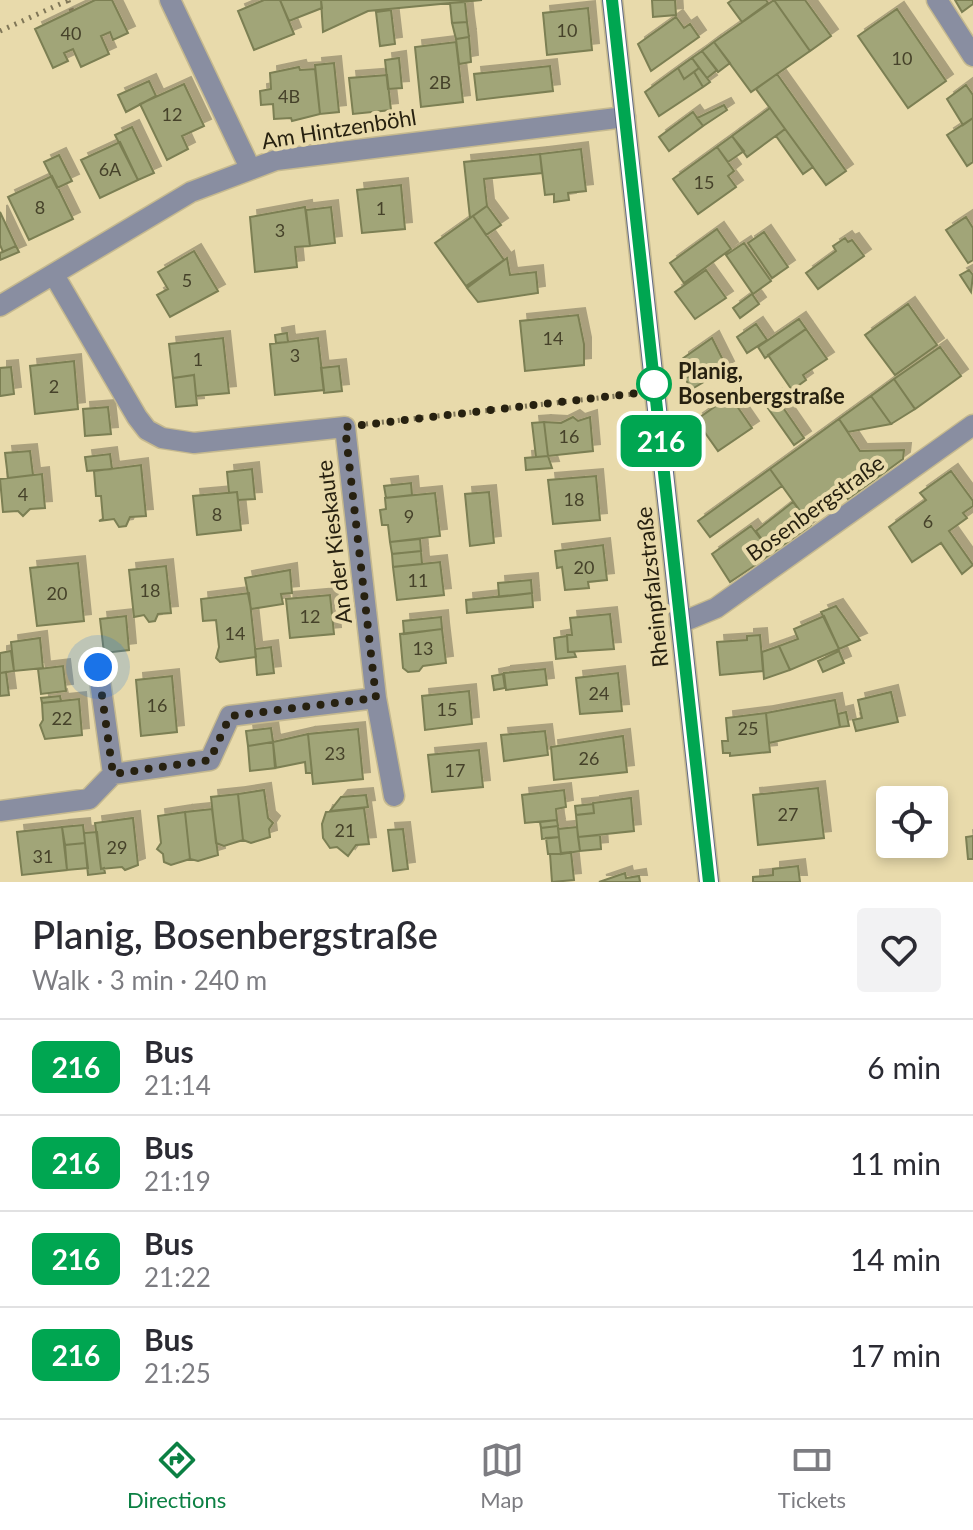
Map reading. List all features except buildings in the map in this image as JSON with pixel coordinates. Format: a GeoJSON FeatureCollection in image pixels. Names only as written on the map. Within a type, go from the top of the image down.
{"type":"FeatureCollection","features":[{"type":"Feature","properties":{"kind":"street"},"geometry":{"type":"LineString","coordinates":[[170,0],[250,168]]}},
{"type":"Feature","properties":{"kind":"street","name":"Rheinpfalzstraße"},"geometry":{"type":"LineString","coordinates":[[612,0],[709,882]]}},
{"type":"Feature","properties":{"kind":"street"},"geometry":{"type":"LineString","coordinates":[[937,0],[973,56]]}},
{"type":"Feature","properties":{"kind":"street","name":"Am Hintzenböhl"},"geometry":{"type":"LineString","coordinates":[[0,306],[191,192],[250,168],[311,154],[625,117]]}},
{"type":"Feature","properties":{"kind":"street","name":"An der Kieskaute"},"geometry":{"type":"LineString","coordinates":[[54,275],[137,417],[147,430],[162,438],[194,443],[345,427],[376,698],[394,796]]}},
{"type":"Feature","properties":{"kind":"street","name":"Bosenbergstraße"},"geometry":{"type":"LineString","coordinates":[[680,623],[716,608],[973,425]]}},
{"type":"Feature","properties":{"kind":"street"},"geometry":{"type":"LineString","coordinates":[[98,667],[113,774]]}},
{"type":"Feature","properties":{"kind":"street"},"geometry":{"type":"LineString","coordinates":[[0,811],[89,799],[113,774],[210,760],[230,716],[376,698]]}},
{"type":"Feature","properties":{"kind":"path"},"geometry":{"type":"LineString","coordinates":[[0,31],[68,0],[72,11]]}},
{"type":"Feature","properties":{"kind":"path"},"geometry":{"type":"LineString","coordinates":[[345,427],[655,391]]}},
{"type":"Feature","properties":{"kind":"bus line","name":"216"},"geometry":{"type":"LineString","coordinates":[[612,0],[709,882]]}},
{"type":"Feature","properties":{"kind":"place","name":"Planig, Bosenbergstraße"},"geometry":{"type":"Point","coordinates":[654,384]}},
{"type":"Feature","properties":{"kind":"route"},"geometry":{"type":"LineString","coordinates":[[98,667],[113,774],[210,760],[230,716],[376,698],[345,427],[655,391],[654,384]]}}]}
